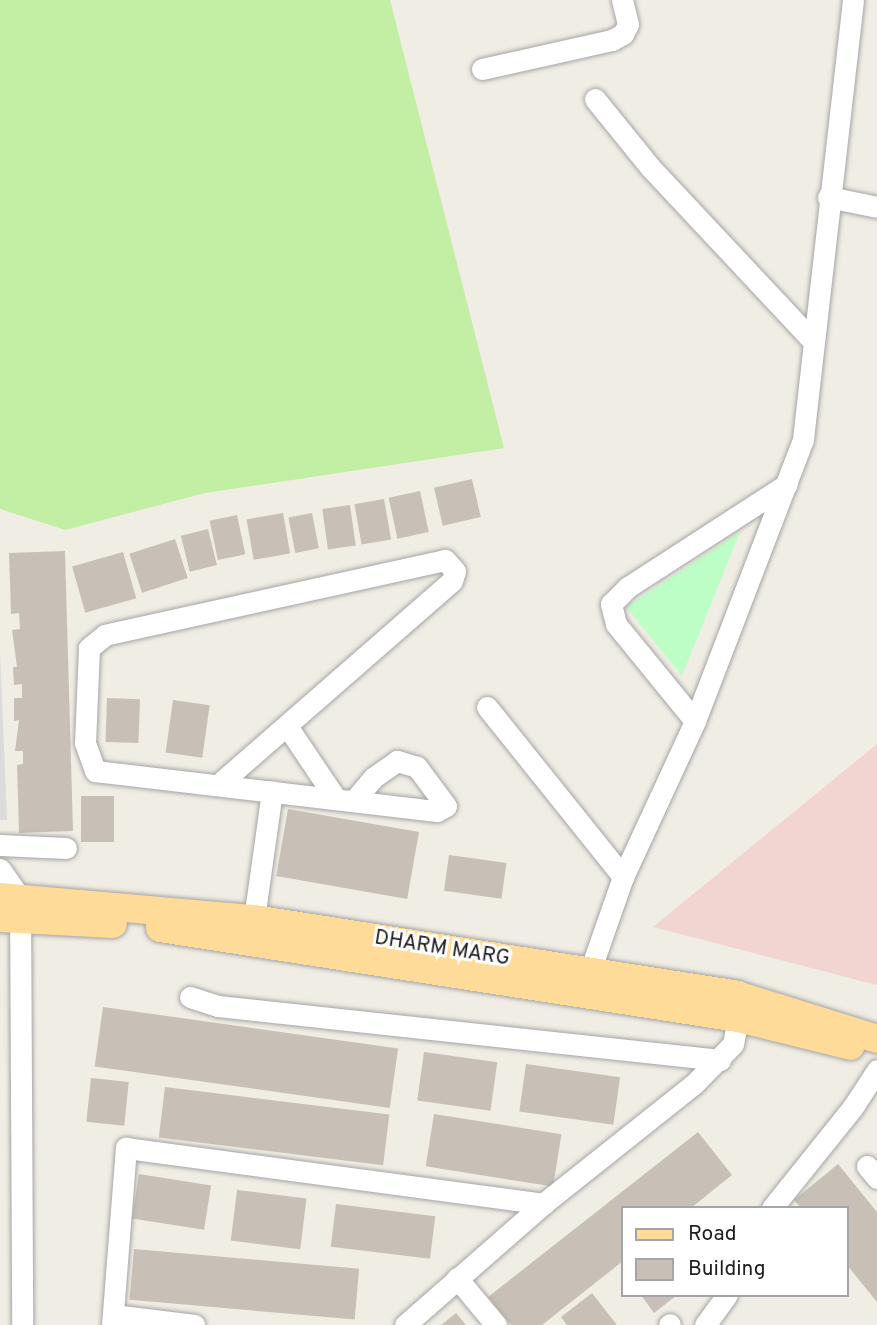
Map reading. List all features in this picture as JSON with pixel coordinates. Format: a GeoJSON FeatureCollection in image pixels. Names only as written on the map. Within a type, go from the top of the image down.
{"type":"FeatureCollection","features":[{"type":"Feature","properties":{"kind":"main road","name":"DHARM MARG"},"geometry":{"type":"LineString","coordinates":[[10,908],[254,919],[589,974],[737,995],[791,1008],[877,1039]]}},
{"type":"Feature","properties":{"kind":"main road","name":"DHARM MARG"},"geometry":{"type":"LineString","coordinates":[[10,908],[146,926],[738,1018],[877,1055]]}},
{"type":"Feature","properties":{"kind":"street"},"geometry":{"type":"LineString","coordinates":[[482,69],[612,40],[628,24],[622,0]]}},
{"type":"Feature","properties":{"kind":"street"},"geometry":{"type":"LineString","coordinates":[[589,974],[623,877],[695,721],[803,439],[828,197],[853,0]]}},
{"type":"Feature","properties":{"kind":"street"},"geometry":{"type":"LineString","coordinates":[[595,99],[650,167],[813,341]]}},
{"type":"Feature","properties":{"kind":"street"},"geometry":{"type":"LineString","coordinates":[[828,197],[877,207]]}},
{"type":"Feature","properties":{"kind":"street"},"geometry":{"type":"LineString","coordinates":[[695,721],[616,624],[611,604],[628,587],[787,484]]}},
{"type":"Feature","properties":{"kind":"street"},"geometry":{"type":"LineString","coordinates":[[218,785],[452,581],[456,571],[451,563],[444,560],[94,640],[89,648],[85,743],[95,771],[345,800],[287,726]]}},
{"type":"Feature","properties":{"kind":"street"},"geometry":{"type":"LineString","coordinates":[[487,706],[623,877]]}},
{"type":"Feature","properties":{"kind":"street"},"geometry":{"type":"LineString","coordinates":[[254,919],[272,791]]}},
{"type":"Feature","properties":{"kind":"street"},"geometry":{"type":"LineString","coordinates":[[0,845],[66,848]]}},
{"type":"Feature","properties":{"kind":"street"},"geometry":{"type":"LineString","coordinates":[[0,869],[10,908],[9,1101],[22,1325]]}},
{"type":"Feature","properties":{"kind":"street"},"geometry":{"type":"LineString","coordinates":[[190,997],[218,1006],[720,1059]]}},
{"type":"Feature","properties":{"kind":"street"},"geometry":{"type":"LineString","coordinates":[[405,1325],[543,1204],[720,1059],[733,1044],[738,1018]]}},
{"type":"Feature","properties":{"kind":"street"},"geometry":{"type":"LineString","coordinates":[[774,1206],[853,1107],[877,1070]]}},
{"type":"Feature","properties":{"kind":"street"},"geometry":{"type":"LineString","coordinates":[[194,1325],[113,1320],[126,1148],[543,1204]]}},
{"type":"Feature","properties":{"kind":"street"},"geometry":{"type":"LineString","coordinates":[[457,1278],[496,1325]]}},
{"type":"Feature","properties":{"kind":"street"},"geometry":{"type":"LineString","coordinates":[[705,1325],[726,1297]]}},
{"type":"Feature","properties":{"kind":"shaded area"},"geometry":{"type":"Polygon","coordinates":[[[0,652],[7,820],[0,820],[0,652]]]}},
{"type":"Feature","properties":{"kind":"shaded area"},"geometry":{"type":"Polygon","coordinates":[[[877,744],[877,985],[653,927],[877,744]]]}},
{"type":"Feature","properties":{"kind":"green space"},"geometry":{"type":"Polygon","coordinates":[[[0,0],[390,0],[504,448],[205,493],[65,530],[0,509],[0,0]]]}},
{"type":"Feature","properties":{"kind":"green space"},"geometry":{"type":"Polygon","coordinates":[[[740,532],[682,676],[626,607],[740,532]]]}},
{"type":"Feature","properties":{"kind":"building"},"geometry":{"type":"Polygon","coordinates":[[[472,479],[481,517],[443,526],[434,488],[472,479]]]}},
{"type":"Feature","properties":{"kind":"building"},"geometry":{"type":"Polygon","coordinates":[[[420,491],[429,532],[397,539],[389,498],[420,491]]]}},
{"type":"Feature","properties":{"kind":"building"},"geometry":{"type":"Polygon","coordinates":[[[384,499],[391,539],[362,545],[354,504],[384,499]]]}},
{"type":"Feature","properties":{"kind":"building"},"geometry":{"type":"Polygon","coordinates":[[[350,505],[356,546],[328,549],[322,509],[350,505]]]}},
{"type":"Feature","properties":{"kind":"building"},"geometry":{"type":"Polygon","coordinates":[[[283,513],[290,553],[254,560],[247,519],[283,513]]]}},
{"type":"Feature","properties":{"kind":"building"},"geometry":{"type":"Polygon","coordinates":[[[312,513],[319,548],[295,553],[288,518],[312,513]]]}},
{"type":"Feature","properties":{"kind":"building"},"geometry":{"type":"Polygon","coordinates":[[[237,515],[245,554],[218,560],[210,521],[237,515]]]}},
{"type":"Feature","properties":{"kind":"building"},"geometry":{"type":"Polygon","coordinates":[[[208,529],[217,565],[190,572],[181,536],[208,529]]]}},
{"type":"Feature","properties":{"kind":"building"},"geometry":{"type":"Polygon","coordinates":[[[175,539],[188,578],[142,593],[129,554],[175,539]]]}},
{"type":"Feature","properties":{"kind":"building"},"geometry":{"type":"Polygon","coordinates":[[[65,551],[73,831],[19,833],[17,765],[23,764],[23,751],[15,751],[19,720],[14,721],[14,698],[22,698],[22,684],[14,685],[13,667],[17,667],[12,630],[20,629],[19,613],[11,614],[9,553],[65,551]]]}},
{"type":"Feature","properties":{"kind":"building"},"geometry":{"type":"Polygon","coordinates":[[[123,552],[136,598],[85,613],[72,567],[123,552]]]}},
{"type":"Feature","properties":{"kind":"building"},"geometry":{"type":"Polygon","coordinates":[[[107,698],[140,699],[138,743],[105,742],[107,698]]]}},
{"type":"Feature","properties":{"kind":"building"},"geometry":{"type":"Polygon","coordinates":[[[173,700],[210,705],[202,758],[166,752],[173,700]]]}},
{"type":"Feature","properties":{"kind":"building"},"geometry":{"type":"Polygon","coordinates":[[[81,796],[114,796],[114,842],[81,842],[81,796]]]}},
{"type":"Feature","properties":{"kind":"building"},"geometry":{"type":"Polygon","coordinates":[[[288,809],[419,832],[407,899],[276,876],[288,809]]]}},
{"type":"Feature","properties":{"kind":"building"},"geometry":{"type":"Polygon","coordinates":[[[449,855],[506,863],[501,899],[444,891],[449,855]]]}},
{"type":"Feature","properties":{"kind":"building"},"geometry":{"type":"Polygon","coordinates":[[[103,1007],[398,1048],[390,1108],[95,1066],[103,1007]]]}},
{"type":"Feature","properties":{"kind":"building"},"geometry":{"type":"Polygon","coordinates":[[[424,1052],[497,1062],[490,1111],[417,1101],[424,1052]]]}},
{"type":"Feature","properties":{"kind":"building"},"geometry":{"type":"Polygon","coordinates":[[[526,1064],[620,1077],[613,1125],[519,1112],[526,1064]]]}},
{"type":"Feature","properties":{"kind":"building"},"geometry":{"type":"Polygon","coordinates":[[[91,1078],[129,1082],[124,1126],[86,1122],[91,1078]]]}},
{"type":"Feature","properties":{"kind":"building"},"geometry":{"type":"Polygon","coordinates":[[[165,1087],[389,1115],[383,1165],[159,1138],[165,1087]]]}},
{"type":"Feature","properties":{"kind":"building"},"geometry":{"type":"Polygon","coordinates":[[[434,1114],[561,1134],[553,1187],[426,1166],[434,1114]]]}},
{"type":"Feature","properties":{"kind":"building"},"geometry":{"type":"Polygon","coordinates":[[[698,1132],[732,1175],[693,1206],[622,1206],[622,1262],[542,1325],[511,1325],[488,1297],[698,1132]]]}},
{"type":"Feature","properties":{"kind":"building"},"geometry":{"type":"Polygon","coordinates":[[[838,1164],[877,1212],[877,1302],[849,1267],[849,1206],[799,1206],[794,1200],[838,1164]]]}},
{"type":"Feature","properties":{"kind":"building"},"geometry":{"type":"Polygon","coordinates":[[[139,1174],[211,1185],[204,1230],[132,1218],[139,1174]]]}},
{"type":"Feature","properties":{"kind":"building"},"geometry":{"type":"Polygon","coordinates":[[[237,1190],[306,1199],[300,1249],[231,1241],[237,1190]]]}},
{"type":"Feature","properties":{"kind":"building"},"geometry":{"type":"Polygon","coordinates":[[[336,1204],[435,1216],[430,1259],[331,1247],[336,1204]]]}},
{"type":"Feature","properties":{"kind":"building"},"geometry":{"type":"Polygon","coordinates":[[[134,1249],[359,1269],[355,1320],[130,1300],[134,1249]]]}},
{"type":"Feature","properties":{"kind":"building"},"geometry":{"type":"Polygon","coordinates":[[[592,1293],[617,1325],[567,1325],[561,1317],[592,1293]]]}},
{"type":"Feature","properties":{"kind":"building"},"geometry":{"type":"Polygon","coordinates":[[[642,1297],[674,1297],[654,1313],[642,1297]]]}},
{"type":"Feature","properties":{"kind":"building"},"geometry":{"type":"Polygon","coordinates":[[[456,1313],[466,1325],[441,1325],[456,1313]]]}}]}
